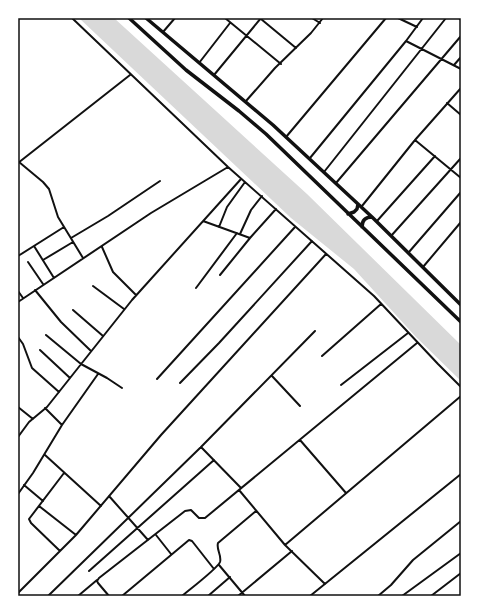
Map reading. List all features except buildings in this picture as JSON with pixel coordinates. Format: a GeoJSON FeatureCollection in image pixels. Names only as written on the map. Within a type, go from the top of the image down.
{"type":"FeatureCollection","features":[{"type":"Feature","properties":{"kind":"highway"},"geometry":{"type":"LineString","coordinates":[[128,18],[186,70],[266,134],[461,322]]}},
{"type":"Feature","properties":{"kind":"highway"},"geometry":{"type":"LineString","coordinates":[[146,18],[246,101],[310,158],[461,305]]}},
{"type":"Feature","properties":{"kind":"highway"},"geometry":{"type":"LineString","coordinates":[[348,214],[354,212],[360,206]]}},
{"type":"Feature","properties":{"kind":"highway"},"geometry":{"type":"LineString","coordinates":[[362,227],[364,221],[367,218],[372,217]]}},
{"type":"Feature","properties":{"kind":"street"},"geometry":{"type":"LineString","coordinates":[[72,18],[228,167],[381,304],[461,387]]}},
{"type":"Feature","properties":{"kind":"street"},"geometry":{"type":"LineString","coordinates":[[163,33],[175,18]]}},
{"type":"Feature","properties":{"kind":"street"},"geometry":{"type":"LineString","coordinates":[[225,18],[281,64]]}},
{"type":"Feature","properties":{"kind":"street"},"geometry":{"type":"LineString","coordinates":[[214,75],[260,18],[297,48]]}},
{"type":"Feature","properties":{"kind":"street"},"geometry":{"type":"LineString","coordinates":[[312,18],[320,23]]}},
{"type":"Feature","properties":{"kind":"street"},"geometry":{"type":"LineString","coordinates":[[246,101],[297,48],[323,18]]}},
{"type":"Feature","properties":{"kind":"street"},"geometry":{"type":"LineString","coordinates":[[286,137],[386,18]]}},
{"type":"Feature","properties":{"kind":"street"},"geometry":{"type":"LineString","coordinates":[[398,18],[417,27]]}},
{"type":"Feature","properties":{"kind":"street"},"geometry":{"type":"LineString","coordinates":[[310,158],[423,18]]}},
{"type":"Feature","properties":{"kind":"street"},"geometry":{"type":"LineString","coordinates":[[324,172],[446,18]]}},
{"type":"Feature","properties":{"kind":"street"},"geometry":{"type":"LineString","coordinates":[[199,63],[230,23]]}},
{"type":"Feature","properties":{"kind":"street"},"geometry":{"type":"LineString","coordinates":[[336,183],[461,36]]}},
{"type":"Feature","properties":{"kind":"street"},"geometry":{"type":"LineString","coordinates":[[406,40],[461,69]]}},
{"type":"Feature","properties":{"kind":"street"},"geometry":{"type":"LineString","coordinates":[[454,65],[461,57]]}},
{"type":"Feature","properties":{"kind":"street"},"geometry":{"type":"LineString","coordinates":[[84,259],[58,217],[49,189],[43,182],[18,162],[130,75]]}},
{"type":"Feature","properties":{"kind":"street"},"geometry":{"type":"LineString","coordinates":[[360,206],[461,88]]}},
{"type":"Feature","properties":{"kind":"street"},"geometry":{"type":"LineString","coordinates":[[447,103],[461,115]]}},
{"type":"Feature","properties":{"kind":"street"},"geometry":{"type":"LineString","coordinates":[[415,140],[461,178]]}},
{"type":"Feature","properties":{"kind":"street"},"geometry":{"type":"LineString","coordinates":[[376,222],[435,156]]}},
{"type":"Feature","properties":{"kind":"street"},"geometry":{"type":"LineString","coordinates":[[391,236],[461,158]]}},
{"type":"Feature","properties":{"kind":"street"},"geometry":{"type":"LineString","coordinates":[[18,302],[158,209],[228,167]]}},
{"type":"Feature","properties":{"kind":"street"},"geometry":{"type":"LineString","coordinates":[[18,437],[59,392],[136,295],[241,179]]}},
{"type":"Feature","properties":{"kind":"street"},"geometry":{"type":"LineString","coordinates":[[71,238],[108,216],[160,181]]}},
{"type":"Feature","properties":{"kind":"street"},"geometry":{"type":"LineString","coordinates":[[219,227],[227,207],[245,182]]}},
{"type":"Feature","properties":{"kind":"street"},"geometry":{"type":"LineString","coordinates":[[408,253],[461,192]]}},
{"type":"Feature","properties":{"kind":"street"},"geometry":{"type":"LineString","coordinates":[[196,288],[238,234],[251,210],[262,196]]}},
{"type":"Feature","properties":{"kind":"street"},"geometry":{"type":"LineString","coordinates":[[220,275],[276,209]]}},
{"type":"Feature","properties":{"kind":"street"},"geometry":{"type":"LineString","coordinates":[[203,222],[250,238]]}},
{"type":"Feature","properties":{"kind":"street"},"geometry":{"type":"LineString","coordinates":[[422,267],[461,222]]}},
{"type":"Feature","properties":{"kind":"street"},"geometry":{"type":"LineString","coordinates":[[18,256],[64,227]]}},
{"type":"Feature","properties":{"kind":"street"},"geometry":{"type":"LineString","coordinates":[[157,379],[295,227]]}},
{"type":"Feature","properties":{"kind":"street"},"geometry":{"type":"LineString","coordinates":[[180,383],[219,343],[312,241]]}},
{"type":"Feature","properties":{"kind":"street"},"geometry":{"type":"LineString","coordinates":[[43,260],[73,242]]}},
{"type":"Feature","properties":{"kind":"street"},"geometry":{"type":"LineString","coordinates":[[34,246],[54,278]]}},
{"type":"Feature","properties":{"kind":"street"},"geometry":{"type":"LineString","coordinates":[[102,247],[113,272],[136,295]]}},
{"type":"Feature","properties":{"kind":"street"},"geometry":{"type":"LineString","coordinates":[[18,593],[76,535],[161,436],[326,254]]}},
{"type":"Feature","properties":{"kind":"street"},"geometry":{"type":"LineString","coordinates":[[28,262],[43,284]]}},
{"type":"Feature","properties":{"kind":"street"},"geometry":{"type":"LineString","coordinates":[[93,286],[124,310]]}},
{"type":"Feature","properties":{"kind":"street"},"geometry":{"type":"LineString","coordinates":[[35,290],[61,322],[91,352]]}},
{"type":"Feature","properties":{"kind":"street"},"geometry":{"type":"LineString","coordinates":[[18,291],[23,298]]}},
{"type":"Feature","properties":{"kind":"street"},"geometry":{"type":"LineString","coordinates":[[322,356],[381,304]]}},
{"type":"Feature","properties":{"kind":"street"},"geometry":{"type":"LineString","coordinates":[[73,310],[103,336]]}},
{"type":"Feature","properties":{"kind":"street"},"geometry":{"type":"LineString","coordinates":[[48,596],[272,376],[315,331]]}},
{"type":"Feature","properties":{"kind":"street"},"geometry":{"type":"LineString","coordinates":[[342,386],[408,333]]}},
{"type":"Feature","properties":{"kind":"street"},"geometry":{"type":"LineString","coordinates":[[46,335],[81,364],[122,388]]}},
{"type":"Feature","properties":{"kind":"street"},"geometry":{"type":"LineString","coordinates":[[18,337],[23,344],[32,368],[59,392]]}},
{"type":"Feature","properties":{"kind":"street"},"geometry":{"type":"LineString","coordinates":[[78,596],[155,534],[188,510],[193,512],[199,518],[205,518],[417,342]]}},
{"type":"Feature","properties":{"kind":"street"},"geometry":{"type":"LineString","coordinates":[[40,350],[70,378]]}},
{"type":"Feature","properties":{"kind":"street"},"geometry":{"type":"LineString","coordinates":[[18,494],[45,455],[62,425],[98,374]]}},
{"type":"Feature","properties":{"kind":"street"},"geometry":{"type":"LineString","coordinates":[[272,376],[300,406]]}},
{"type":"Feature","properties":{"kind":"street"},"geometry":{"type":"LineString","coordinates":[[285,545],[461,396]]}},
{"type":"Feature","properties":{"kind":"street"},"geometry":{"type":"LineString","coordinates":[[18,407],[33,419]]}},
{"type":"Feature","properties":{"kind":"street"},"geometry":{"type":"LineString","coordinates":[[45,408],[62,425]]}},
{"type":"Feature","properties":{"kind":"street"},"geometry":{"type":"LineString","coordinates":[[300,440],[346,494]]}},
{"type":"Feature","properties":{"kind":"street"},"geometry":{"type":"LineString","coordinates":[[201,446],[240,489],[256,511],[285,545],[326,584]]}},
{"type":"Feature","properties":{"kind":"street"},"geometry":{"type":"LineString","coordinates":[[45,455],[101,506]]}},
{"type":"Feature","properties":{"kind":"street"},"geometry":{"type":"LineString","coordinates":[[89,571],[214,460]]}},
{"type":"Feature","properties":{"kind":"street"},"geometry":{"type":"LineString","coordinates":[[60,551],[29,521],[30,517],[64,473]]}},
{"type":"Feature","properties":{"kind":"street"},"geometry":{"type":"LineString","coordinates":[[310,596],[461,474]]}},
{"type":"Feature","properties":{"kind":"street"},"geometry":{"type":"LineString","coordinates":[[24,485],[43,501]]}},
{"type":"Feature","properties":{"kind":"street"},"geometry":{"type":"LineString","coordinates":[[109,496],[148,540]]}},
{"type":"Feature","properties":{"kind":"street"},"geometry":{"type":"LineString","coordinates":[[39,506],[76,535]]}},
{"type":"Feature","properties":{"kind":"street"},"geometry":{"type":"LineString","coordinates":[[182,596],[219,564],[221,556],[217,548],[218,543],[256,511]]}},
{"type":"Feature","properties":{"kind":"street"},"geometry":{"type":"LineString","coordinates":[[378,596],[391,585],[413,560],[461,522]]}},
{"type":"Feature","properties":{"kind":"street"},"geometry":{"type":"LineString","coordinates":[[155,534],[171,554]]}},
{"type":"Feature","properties":{"kind":"street"},"geometry":{"type":"LineString","coordinates":[[122,596],[171,554],[190,540],[214,569]]}},
{"type":"Feature","properties":{"kind":"street"},"geometry":{"type":"LineString","coordinates":[[238,596],[292,551]]}},
{"type":"Feature","properties":{"kind":"street"},"geometry":{"type":"LineString","coordinates":[[402,596],[461,553]]}},
{"type":"Feature","properties":{"kind":"street"},"geometry":{"type":"LineString","coordinates":[[219,564],[246,596]]}},
{"type":"Feature","properties":{"kind":"street"},"geometry":{"type":"LineString","coordinates":[[431,596],[461,573]]}},
{"type":"Feature","properties":{"kind":"street"},"geometry":{"type":"LineString","coordinates":[[208,596],[230,577]]}},
{"type":"Feature","properties":{"kind":"street"},"geometry":{"type":"LineString","coordinates":[[98,579],[98,583],[109,596]]}},
{"type":"Feature","properties":{"kind":"shaded area"},"geometry":{"type":"Polygon","coordinates":[[[79,18],[114,18],[307,194],[461,345],[461,381],[416,337],[354,269],[291,218],[79,18]]]}}]}
